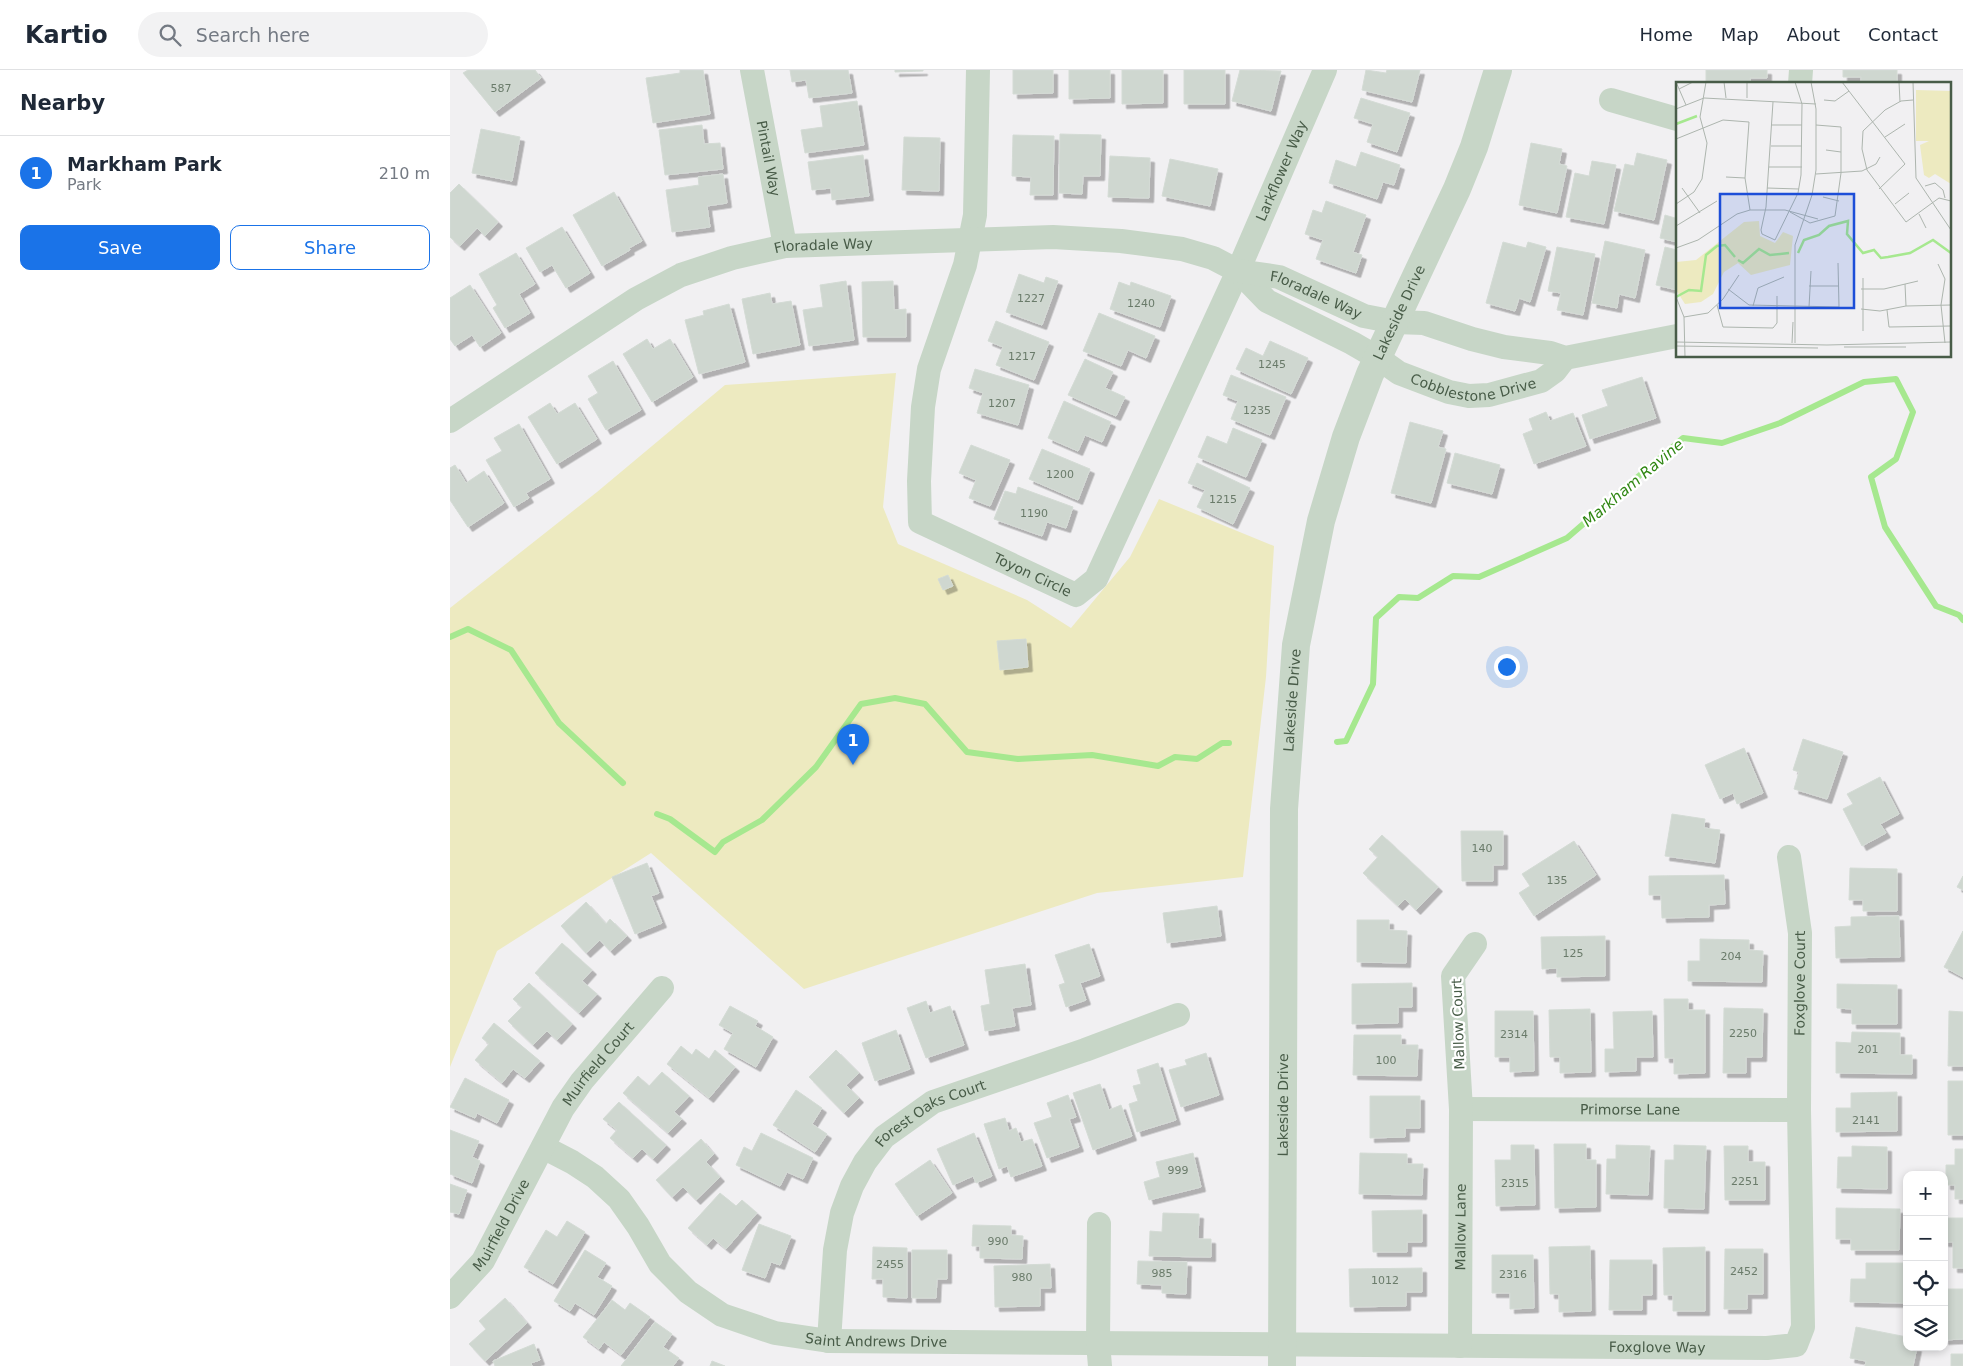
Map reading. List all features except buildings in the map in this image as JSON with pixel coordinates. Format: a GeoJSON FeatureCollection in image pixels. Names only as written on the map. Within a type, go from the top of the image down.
{"type":"FeatureCollection","features":[{"type":"Feature","properties":{"kind":"street","name":"Pintail Way"},"geometry":{"type":"LineString","coordinates":[[752,70],[785,246]]}},
{"type":"Feature","properties":{"kind":"street"},"geometry":{"type":"LineString","coordinates":[[970,240],[975,215],[978,70]]}},
{"type":"Feature","properties":{"kind":"street","name":"Larkflower Way"},"geometry":{"type":"LineString","coordinates":[[1238,271],[1325,70]]}},
{"type":"Feature","properties":{"kind":"street","name":"Lakeside Drive"},"geometry":{"type":"LineString","coordinates":[[1282,1355],[1284,809],[1296,646],[1321,521],[1336,468],[1370,374],[1458,189],[1474,147],[1498,70]]}},
{"type":"Feature","properties":{"kind":"street"},"geometry":{"type":"LineString","coordinates":[[1611,100],[1676,119]]}},
{"type":"Feature","properties":{"kind":"street","name":"Floradale Way"},"geometry":{"type":"LineString","coordinates":[[450,421],[636,298],[681,275],[732,258],[785,246],[1053,237],[1121,242],[1182,250],[1213,258],[1238,271],[1268,301],[1347,340],[1378,358]]}},
{"type":"Feature","properties":{"kind":"street","name":"Toyon Circle"},"geometry":{"type":"LineString","coordinates":[[970,240],[965,265],[929,369],[919,472],[920,522],[1076,595],[1096,579],[1238,271]]}},
{"type":"Feature","properties":{"kind":"street","name":"Floradale Way"},"geometry":{"type":"LineString","coordinates":[[1238,271],[1279,277],[1364,316],[1395,322]]}},
{"type":"Feature","properties":{"kind":"street","name":"Cobblestone Drive"},"geometry":{"type":"LineString","coordinates":[[1395,322],[1424,324],[1504,347],[1550,352],[1565,358],[1676,336]]}},
{"type":"Feature","properties":{"kind":"street","name":"Cobblestone Drive"},"geometry":{"type":"LineString","coordinates":[[1378,358],[1399,373],[1449,392],[1469,396],[1489,395],[1541,381],[1554,371],[1565,358]]}},
{"type":"Feature","properties":{"kind":"street","name":"Foxglove Court"},"geometry":{"type":"LineString","coordinates":[[1789,857],[1800,933],[1799,1110]]}},
{"type":"Feature","properties":{"kind":"street","name":"Mallow Court"},"geometry":{"type":"LineString","coordinates":[[1461,1109],[1453,976],[1475,944]]}},
{"type":"Feature","properties":{"kind":"street","name":"Muirfield Court"},"geometry":{"type":"LineString","coordinates":[[544,1147],[564,1108],[582,1081],[662,988]]}},
{"type":"Feature","properties":{"kind":"street","name":"Forest Oaks Court"},"geometry":{"type":"LineString","coordinates":[[829,1341],[835,1250],[842,1213],[852,1186],[864,1162],[884,1137],[933,1102],[1085,1050],[1178,1015]]}},
{"type":"Feature","properties":{"kind":"street","name":"Primorse Lane"},"geometry":{"type":"LineString","coordinates":[[1461,1109],[1799,1110]]}},
{"type":"Feature","properties":{"kind":"street","name":"Mallow Lane"},"geometry":{"type":"LineString","coordinates":[[1460,1346],[1461,1109]]}},
{"type":"Feature","properties":{"kind":"street","name":"Foxglove Way"},"geometry":{"type":"LineString","coordinates":[[1282,1355],[1460,1346],[1768,1348],[1796,1345],[1804,1327],[1799,1110]]}},
{"type":"Feature","properties":{"kind":"street","name":"Saint Andrews Drive"},"geometry":{"type":"LineString","coordinates":[[544,1147],[595,1177],[619,1199],[638,1226],[660,1264],[688,1292],[722,1315],[775,1333],[829,1341],[1099,1355],[1282,1355]]}},
{"type":"Feature","properties":{"kind":"street","name":"Muirfield Drive"},"geometry":{"type":"LineString","coordinates":[[450,1298],[484,1262],[544,1147]]}},
{"type":"Feature","properties":{"kind":"street"},"geometry":{"type":"LineString","coordinates":[[1099,1224],[1099,1355]]}},
{"type":"Feature","properties":{"kind":"shaded area"},"geometry":{"type":"Polygon","coordinates":[[[896,373],[883,507],[898,544],[1027,600],[1071,628],[1130,557],[1159,499],[1274,546],[1266,677],[1243,877],[1097,893],[804,989],[651,853],[497,951],[450,1067],[450,608],[597,492],[725,385],[896,373]]]}},
{"type":"Feature","properties":{"kind":"waterway","name":"Markham Ravine"},"geometry":{"type":"LineString","coordinates":[[1337,742],[1346,741],[1373,684],[1376,618],[1399,597],[1418,598],[1453,576],[1479,577],[1567,538],[1683,438],[1722,443],[1780,423],[1864,382],[1896,379],[1913,412],[1896,459],[1871,477],[1885,527],[1936,606],[1959,615],[1963,620]]}},
{"type":"Feature","properties":{"kind":"waterway","name":"Markham Ravine"},"geometry":{"type":"LineString","coordinates":[[450,637],[468,629],[511,650],[559,723],[623,783]]}},
{"type":"Feature","properties":{"kind":"waterway","name":"Markham Ravine"},"geometry":{"type":"LineString","coordinates":[[657,814],[670,819],[715,852],[723,842],[762,820],[816,767],[861,704],[895,698],[925,704],[967,752],[1018,759],[1092,755],[1158,766],[1175,757],[1197,759],[1222,743],[1229,743]]}},
{"type":"Feature","properties":{"kind":"place","name":"Markham Park"},"geometry":{"type":"Point","coordinates":[853,765]}}]}
